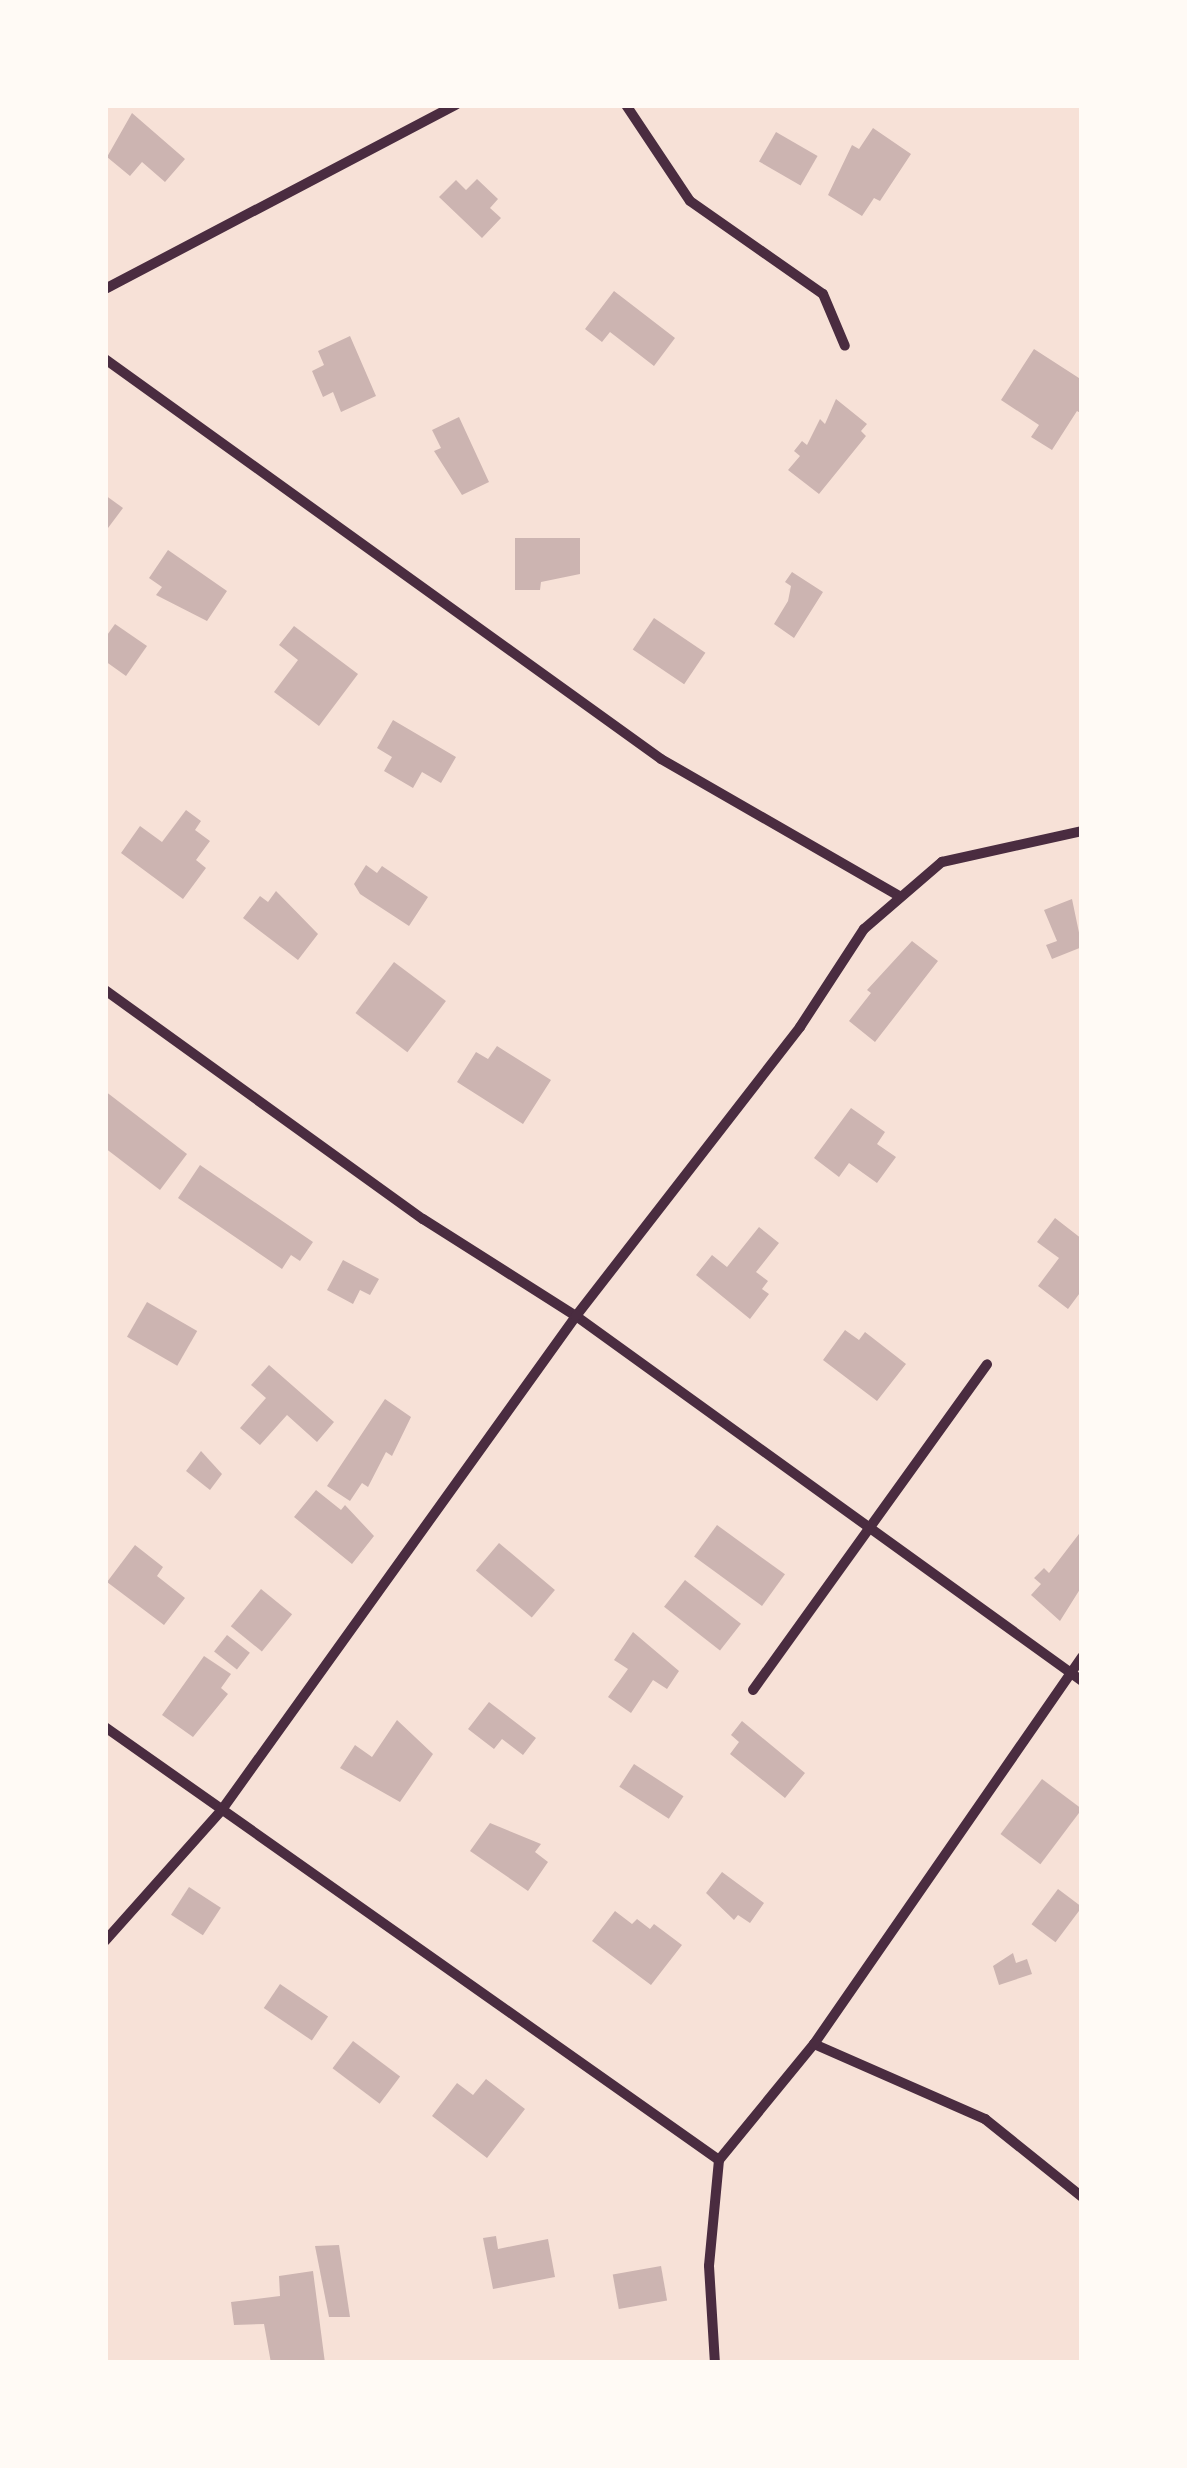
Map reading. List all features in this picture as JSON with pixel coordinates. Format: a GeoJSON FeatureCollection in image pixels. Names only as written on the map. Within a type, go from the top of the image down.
{"type":"FeatureCollection","features":[{"type":"Feature","properties":{"kind":"street"},"geometry":{"type":"LineString","coordinates":[[105,289],[456,105]]}},
{"type":"Feature","properties":{"kind":"street"},"geometry":{"type":"LineString","coordinates":[[626,105],[690,201],[823,294],[845,346]]}},
{"type":"Feature","properties":{"kind":"street"},"geometry":{"type":"LineString","coordinates":[[105,359],[661,759],[900,896]]}},
{"type":"Feature","properties":{"kind":"street"},"geometry":{"type":"LineString","coordinates":[[105,1941],[221,1811],[576,1316],[800,1027],[864,929],[942,862],[1082,831]]}},
{"type":"Feature","properties":{"kind":"street"},"geometry":{"type":"LineString","coordinates":[[105,990],[423,1220],[576,1316],[1082,1682]]}},
{"type":"Feature","properties":{"kind":"street"},"geometry":{"type":"LineString","coordinates":[[753,1690],[866,1526],[987,1364]]}},
{"type":"Feature","properties":{"kind":"street"},"geometry":{"type":"LineString","coordinates":[[715,2363],[709,2266],[719,2160],[814,2044],[1082,1657]]}},
{"type":"Feature","properties":{"kind":"street"},"geometry":{"type":"LineString","coordinates":[[105,1727],[719,2160]]}},
{"type":"Feature","properties":{"kind":"street"},"geometry":{"type":"LineString","coordinates":[[814,2044],[984,2119],[1082,2197]]}},
{"type":"Feature","properties":{"kind":"building"},"geometry":{"type":"Polygon","coordinates":[[[132,113],[185,159],[165,182],[142,162],[130,176],[107,157],[132,113]]]}},
{"type":"Feature","properties":{"kind":"building"},"geometry":{"type":"Polygon","coordinates":[[[873,128],[911,154],[880,201],[874,198],[862,216],[828,195],[852,145],[859,149],[873,128]]]}},
{"type":"Feature","properties":{"kind":"building"},"geometry":{"type":"Polygon","coordinates":[[[776,132],[818,156],[801,185],[759,161],[776,132]]]}},
{"type":"Feature","properties":{"kind":"building"},"geometry":{"type":"Polygon","coordinates":[[[477,179],[498,199],[490,208],[501,218],[482,238],[439,197],[456,180],[466,190],[477,179]]]}},
{"type":"Feature","properties":{"kind":"building"},"geometry":{"type":"Polygon","coordinates":[[[614,291],[675,338],[654,366],[610,332],[602,342],[585,329],[614,291]]]}},
{"type":"Feature","properties":{"kind":"building"},"geometry":{"type":"Polygon","coordinates":[[[350,336],[376,396],[341,412],[333,392],[323,397],[312,371],[324,365],[318,351],[350,336]]]}},
{"type":"Feature","properties":{"kind":"building"},"geometry":{"type":"Polygon","coordinates":[[[1034,349],[1082,380],[1082,414],[1077,411],[1052,450],[1031,437],[1039,425],[1001,400],[1034,349]]]}},
{"type":"Feature","properties":{"kind":"building"},"geometry":{"type":"Polygon","coordinates":[[[836,399],[867,424],[861,431],[866,436],[819,494],[788,470],[800,456],[794,451],[802,441],[807,445],[820,419],[825,424],[836,399]]]}},
{"type":"Feature","properties":{"kind":"building"},"geometry":{"type":"Polygon","coordinates":[[[459,417],[489,482],[462,495],[434,451],[441,448],[432,430],[459,417]]]}},
{"type":"Feature","properties":{"kind":"building"},"geometry":{"type":"Polygon","coordinates":[[[105,495],[123,508],[105,532],[105,495]]]}},
{"type":"Feature","properties":{"kind":"building"},"geometry":{"type":"Polygon","coordinates":[[[515,538],[580,538],[580,574],[541,582],[540,590],[515,590],[515,538]]]}},
{"type":"Feature","properties":{"kind":"building"},"geometry":{"type":"Polygon","coordinates":[[[168,550],[227,591],[207,621],[156,595],[162,587],[149,578],[168,550]]]}},
{"type":"Feature","properties":{"kind":"building"},"geometry":{"type":"Polygon","coordinates":[[[792,572],[823,592],[794,638],[774,624],[788,601],[791,586],[785,582],[792,572]]]}},
{"type":"Feature","properties":{"kind":"building"},"geometry":{"type":"Polygon","coordinates":[[[654,618],[705,653],[684,684],[633,650],[654,618]]]}},
{"type":"Feature","properties":{"kind":"building"},"geometry":{"type":"Polygon","coordinates":[[[115,624],[147,646],[126,676],[105,661],[105,638],[115,624]]]}},
{"type":"Feature","properties":{"kind":"building"},"geometry":{"type":"Polygon","coordinates":[[[294,626],[358,674],[319,726],[274,692],[298,660],[279,645],[294,626]]]}},
{"type":"Feature","properties":{"kind":"building"},"geometry":{"type":"Polygon","coordinates":[[[393,720],[456,757],[441,783],[422,772],[413,788],[384,771],[392,757],[377,748],[393,720]]]}},
{"type":"Feature","properties":{"kind":"building"},"geometry":{"type":"Polygon","coordinates":[[[186,810],[201,821],[195,830],[210,841],[196,860],[206,868],[183,899],[121,853],[140,826],[162,842],[186,810]]]}},
{"type":"Feature","properties":{"kind":"building"},"geometry":{"type":"Polygon","coordinates":[[[366,865],[377,873],[382,866],[428,897],[409,926],[360,894],[354,884],[366,865]]]}},
{"type":"Feature","properties":{"kind":"building"},"geometry":{"type":"Polygon","coordinates":[[[276,891],[318,934],[298,960],[243,918],[260,896],[268,902],[276,891]]]}},
{"type":"Feature","properties":{"kind":"building"},"geometry":{"type":"Polygon","coordinates":[[[1072,899],[1082,947],[1052,959],[1046,945],[1057,941],[1044,910],[1072,899]]]}},
{"type":"Feature","properties":{"kind":"building"},"geometry":{"type":"Polygon","coordinates":[[[912,941],[938,961],[875,1042],[849,1021],[871,993],[867,990],[912,941]]]}},
{"type":"Feature","properties":{"kind":"building"},"geometry":{"type":"Polygon","coordinates":[[[394,962],[446,1001],[407,1052],[355,1013],[394,962]]]}},
{"type":"Feature","properties":{"kind":"building"},"geometry":{"type":"Polygon","coordinates":[[[497,1046],[551,1080],[523,1124],[457,1082],[476,1052],[488,1059],[497,1046]]]}},
{"type":"Feature","properties":{"kind":"building"},"geometry":{"type":"Polygon","coordinates":[[[105,1091],[187,1154],[160,1190],[105,1148],[105,1091]]]}},
{"type":"Feature","properties":{"kind":"building"},"geometry":{"type":"Polygon","coordinates":[[[851,1108],[885,1132],[877,1144],[896,1157],[877,1183],[849,1163],[839,1177],[814,1158],[851,1108]]]}},
{"type":"Feature","properties":{"kind":"building"},"geometry":{"type":"Polygon","coordinates":[[[200,1165],[313,1242],[300,1261],[291,1255],[282,1269],[178,1198],[200,1165]]]}},
{"type":"Feature","properties":{"kind":"building"},"geometry":{"type":"Polygon","coordinates":[[[1055,1218],[1082,1239],[1082,1290],[1068,1309],[1038,1286],[1059,1258],[1037,1242],[1055,1218]]]}},
{"type":"Feature","properties":{"kind":"building"},"geometry":{"type":"Polygon","coordinates":[[[759,1227],[779,1243],[756,1272],[768,1281],[762,1289],[769,1294],[750,1319],[696,1275],[712,1255],[727,1267],[759,1227]]]}},
{"type":"Feature","properties":{"kind":"building"},"geometry":{"type":"Polygon","coordinates":[[[343,1260],[379,1279],[370,1295],[360,1290],[353,1304],[327,1290],[343,1260]]]}},
{"type":"Feature","properties":{"kind":"building"},"geometry":{"type":"Polygon","coordinates":[[[147,1302],[197,1331],[177,1366],[127,1337],[147,1302]]]}},
{"type":"Feature","properties":{"kind":"building"},"geometry":{"type":"Polygon","coordinates":[[[845,1330],[859,1340],[865,1332],[906,1364],[877,1401],[823,1360],[845,1330]]]}},
{"type":"Feature","properties":{"kind":"building"},"geometry":{"type":"Polygon","coordinates":[[[269,1365],[334,1422],[317,1442],[287,1415],[260,1445],[240,1428],[266,1398],[251,1385],[269,1365]]]}},
{"type":"Feature","properties":{"kind":"building"},"geometry":{"type":"Polygon","coordinates":[[[385,1399],[411,1417],[392,1456],[386,1452],[368,1487],[362,1483],[350,1501],[327,1486],[385,1399]]]}},
{"type":"Feature","properties":{"kind":"building"},"geometry":{"type":"Polygon","coordinates":[[[201,1451],[222,1474],[210,1490],[186,1471],[201,1451]]]}},
{"type":"Feature","properties":{"kind":"building"},"geometry":{"type":"Polygon","coordinates":[[[316,1490],[341,1510],[345,1505],[374,1536],[352,1564],[294,1517],[316,1490]]]}},
{"type":"Feature","properties":{"kind":"building"},"geometry":{"type":"Polygon","coordinates":[[[717,1525],[785,1574],[762,1606],[694,1557],[717,1525]]]}},
{"type":"Feature","properties":{"kind":"building"},"geometry":{"type":"Polygon","coordinates":[[[1082,1530],[1082,1586],[1060,1621],[1031,1595],[1041,1584],[1034,1578],[1044,1568],[1049,1573],[1082,1530]]]}},
{"type":"Feature","properties":{"kind":"building"},"geometry":{"type":"Polygon","coordinates":[[[499,1543],[555,1590],[532,1618],[476,1571],[499,1543]]]}},
{"type":"Feature","properties":{"kind":"building"},"geometry":{"type":"Polygon","coordinates":[[[135,1545],[163,1567],[157,1576],[185,1598],[164,1625],[107,1582],[135,1545]]]}},
{"type":"Feature","properties":{"kind":"building"},"geometry":{"type":"Polygon","coordinates":[[[685,1580],[741,1624],[720,1651],[664,1607],[685,1580]]]}},
{"type":"Feature","properties":{"kind":"building"},"geometry":{"type":"Polygon","coordinates":[[[261,1589],[292,1614],[262,1651],[231,1626],[261,1589]]]}},
{"type":"Feature","properties":{"kind":"building"},"geometry":{"type":"Polygon","coordinates":[[[633,1632],[679,1671],[667,1689],[653,1680],[631,1713],[608,1697],[628,1669],[614,1660],[633,1632]]]}},
{"type":"Feature","properties":{"kind":"building"},"geometry":{"type":"Polygon","coordinates":[[[227,1635],[250,1653],[237,1669],[214,1652],[227,1635]]]}},
{"type":"Feature","properties":{"kind":"building"},"geometry":{"type":"Polygon","coordinates":[[[204,1656],[231,1674],[221,1688],[228,1694],[193,1737],[162,1715],[204,1656]]]}},
{"type":"Feature","properties":{"kind":"building"},"geometry":{"type":"Polygon","coordinates":[[[489,1702],[536,1738],[523,1755],[502,1739],[494,1749],[468,1729],[489,1702]]]}},
{"type":"Feature","properties":{"kind":"building"},"geometry":{"type":"Polygon","coordinates":[[[397,1720],[433,1754],[400,1802],[340,1768],[355,1745],[372,1757],[397,1720]]]}},
{"type":"Feature","properties":{"kind":"building"},"geometry":{"type":"Polygon","coordinates":[[[742,1721],[805,1773],[785,1798],[730,1754],[739,1742],[731,1735],[742,1721]]]}},
{"type":"Feature","properties":{"kind":"building"},"geometry":{"type":"Polygon","coordinates":[[[634,1764],[683,1796],[669,1819],[619,1787],[634,1764]]]}},
{"type":"Feature","properties":{"kind":"building"},"geometry":{"type":"Polygon","coordinates":[[[1042,1779],[1082,1809],[1040,1864],[1000,1834],[1042,1779]]]}},
{"type":"Feature","properties":{"kind":"building"},"geometry":{"type":"Polygon","coordinates":[[[490,1823],[541,1844],[535,1852],[548,1862],[528,1891],[470,1851],[490,1823]]]}},
{"type":"Feature","properties":{"kind":"building"},"geometry":{"type":"Polygon","coordinates":[[[722,1872],[764,1903],[750,1923],[738,1915],[734,1920],[706,1893],[722,1872]]]}},
{"type":"Feature","properties":{"kind":"building"},"geometry":{"type":"Polygon","coordinates":[[[189,1887],[221,1908],[203,1935],[171,1915],[189,1887]]]}},
{"type":"Feature","properties":{"kind":"building"},"geometry":{"type":"Polygon","coordinates":[[[1058,1889],[1082,1907],[1055,1942],[1032,1924],[1058,1889]]]}},
{"type":"Feature","properties":{"kind":"building"},"geometry":{"type":"Polygon","coordinates":[[[615,1911],[632,1924],[637,1919],[650,1929],[654,1924],[682,1945],[651,1985],[592,1941],[615,1911]]]}},
{"type":"Feature","properties":{"kind":"building"},"geometry":{"type":"Polygon","coordinates":[[[1013,1953],[1016,1963],[1027,1959],[1032,1974],[999,1985],[993,1966],[1013,1953]]]}},
{"type":"Feature","properties":{"kind":"building"},"geometry":{"type":"Polygon","coordinates":[[[280,1984],[328,2016],[312,2040],[264,2008],[280,1984]]]}},
{"type":"Feature","properties":{"kind":"building"},"geometry":{"type":"Polygon","coordinates":[[[353,2041],[400,2077],[380,2104],[333,2068],[353,2041]]]}},
{"type":"Feature","properties":{"kind":"building"},"geometry":{"type":"Polygon","coordinates":[[[486,2079],[525,2109],[487,2158],[432,2116],[457,2083],[473,2095],[486,2079]]]}},
{"type":"Feature","properties":{"kind":"building"},"geometry":{"type":"Polygon","coordinates":[[[496,2236],[498,2249],[548,2239],[555,2277],[493,2289],[483,2238],[496,2236]]]}},
{"type":"Feature","properties":{"kind":"building"},"geometry":{"type":"Polygon","coordinates":[[[339,2245],[350,2317],[329,2317],[315,2246],[339,2245]]]}},
{"type":"Feature","properties":{"kind":"building"},"geometry":{"type":"Polygon","coordinates":[[[661,2266],[667,2300],[619,2309],[613,2275],[661,2266]]]}},
{"type":"Feature","properties":{"kind":"building"},"geometry":{"type":"Polygon","coordinates":[[[313,2271],[325,2363],[271,2363],[264,2324],[234,2325],[231,2302],[280,2296],[279,2276],[313,2271]]]}}]}
